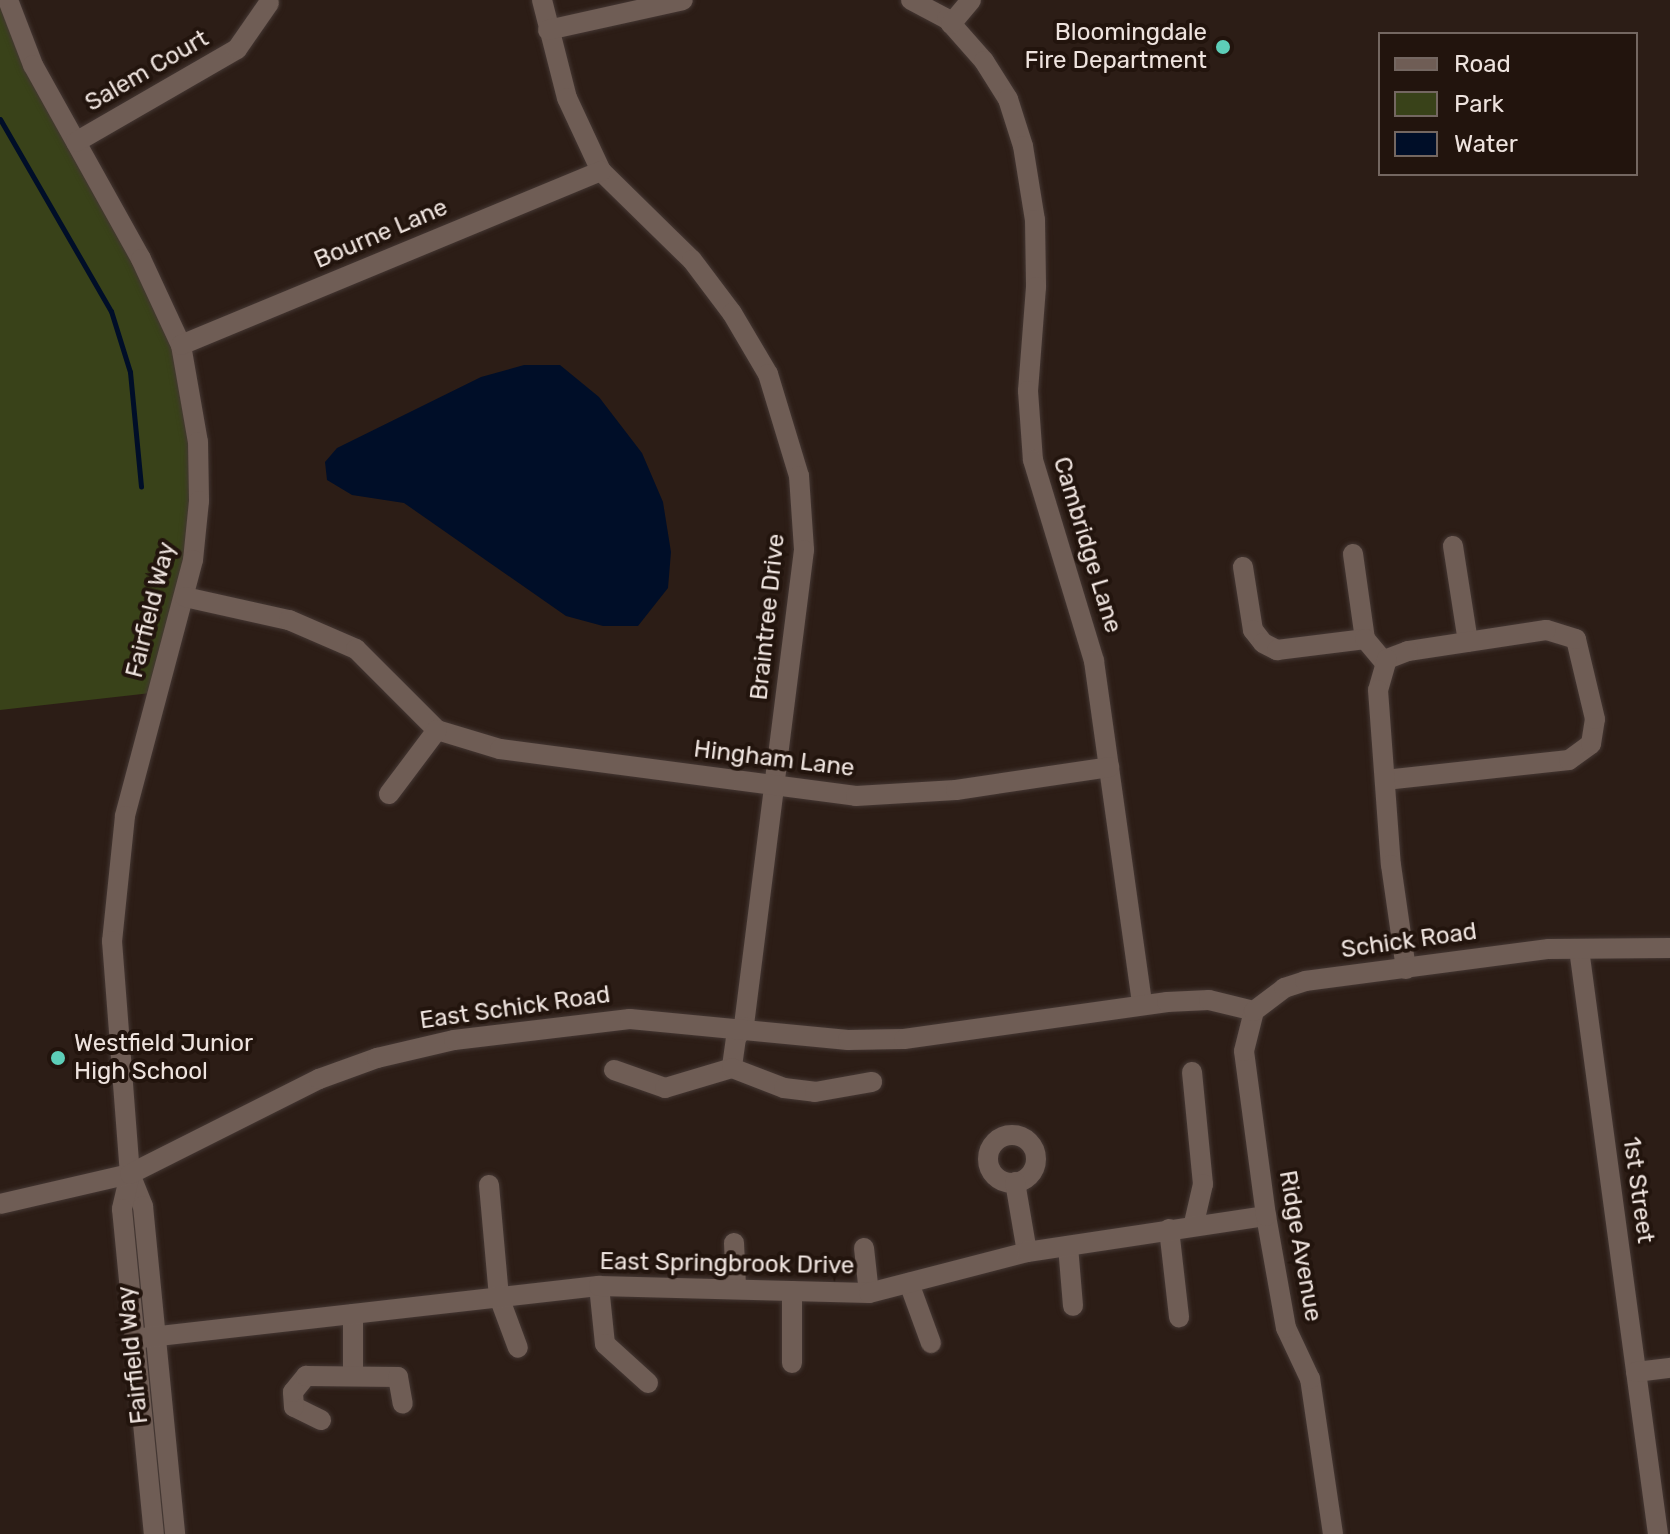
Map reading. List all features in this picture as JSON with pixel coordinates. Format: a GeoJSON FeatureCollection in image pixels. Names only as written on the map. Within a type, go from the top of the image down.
{"type":"FeatureCollection","features":[{"type":"Feature","properties":{"kind":"street","name":"Fairfield Way"},"geometry":{"type":"LineString","coordinates":[[8,0],[33,65],[181,345],[200,480],[185,597],[135,771],[116,877],[114,1003],[130,1174],[143,1206],[175,1534]]}},
{"type":"Feature","properties":{"kind":"street","name":"Braintree Drive"},"geometry":{"type":"LineString","coordinates":[[542,0],[567,98],[601,171],[692,260],[723,300],[768,374],[790,434],[801,494],[804,550],[744,1027],[736,1038],[732,1068]]}},
{"type":"Feature","properties":{"kind":"street"},"geometry":{"type":"LineString","coordinates":[[548,30],[683,0]]}},
{"type":"Feature","properties":{"kind":"street","name":"Cambridge Lane"},"geometry":{"type":"LineString","coordinates":[[911,0],[951,24],[1000,85],[1023,146],[1035,220],[1036,287],[1028,391],[1033,460],[1087,634],[1142,1004]]}},
{"type":"Feature","properties":{"kind":"street"},"geometry":{"type":"LineString","coordinates":[[951,24],[971,0]]}},
{"type":"Feature","properties":{"kind":"street","name":"Salem Court"},"geometry":{"type":"LineString","coordinates":[[76,142],[237,49],[269,3]]}},
{"type":"Feature","properties":{"kind":"street","name":"Bourne Lane"},"geometry":{"type":"LineString","coordinates":[[181,345],[601,171]]}},
{"type":"Feature","properties":{"kind":"street"},"geometry":{"type":"LineString","coordinates":[[1453,546],[1468,642]]}},
{"type":"Feature","properties":{"kind":"street"},"geometry":{"type":"LineString","coordinates":[[1353,554],[1365,639],[1385,663]]}},
{"type":"Feature","properties":{"kind":"street"},"geometry":{"type":"LineString","coordinates":[[1243,567],[1253,630],[1263,643],[1277,650],[1365,639]]}},
{"type":"Feature","properties":{"kind":"street","name":"Hingham Lane"},"geometry":{"type":"LineString","coordinates":[[185,597],[289,620],[356,649],[437,730],[500,749],[775,788],[856,796],[920,794],[1109,767]]}},
{"type":"Feature","properties":{"kind":"street"},"geometry":{"type":"LineString","coordinates":[[1385,780],[1569,760],[1591,744],[1595,719],[1576,639],[1546,630],[1408,651],[1385,663],[1378,682],[1385,780],[1406,969]]}},
{"type":"Feature","properties":{"kind":"street"},"geometry":{"type":"LineString","coordinates":[[389,794],[437,730]]}},
{"type":"Feature","properties":{"kind":"street"},"geometry":{"type":"LineString","coordinates":[[1579,949],[1670,948]]}},
{"type":"Feature","properties":{"kind":"street","name":"Schick Road"},"geometry":{"type":"LineString","coordinates":[[1254,1011],[1284,988],[1305,981],[1579,949]]}},
{"type":"Feature","properties":{"kind":"street","name":"1st Street"},"geometry":{"type":"LineString","coordinates":[[1579,949],[1658,1534]]}},
{"type":"Feature","properties":{"kind":"street","name":"East Schick Road"},"geometry":{"type":"LineString","coordinates":[[0,1204],[130,1174],[283,1095],[377,1058],[562,1023],[630,1019],[744,1027],[821,1038],[904,1039],[1142,1004],[1209,1000],[1254,1011]]}},
{"type":"Feature","properties":{"kind":"street","name":"Ridge Avenue"},"geometry":{"type":"LineString","coordinates":[[1254,1011],[1244,1051],[1266,1216],[1286,1328],[1310,1379],[1333,1534]]}},
{"type":"Feature","properties":{"kind":"street"},"geometry":{"type":"LineString","coordinates":[[614,1070],[665,1088],[732,1068],[784,1088],[815,1092],[872,1082]]}},
{"type":"Feature","properties":{"kind":"street"},"geometry":{"type":"LineString","coordinates":[[1192,1072],[1203,1184],[1194,1223]]}},
{"type":"Feature","properties":{"kind":"street","name":"Fairfield Way"},"geometry":{"type":"LineString","coordinates":[[130,1174],[122,1209],[154,1534]]}},
{"type":"Feature","properties":{"kind":"street"},"geometry":{"type":"LineString","coordinates":[[1015,1182],[1027,1252]]}},
{"type":"Feature","properties":{"kind":"street"},"geometry":{"type":"LineString","coordinates":[[489,1185],[499,1297],[518,1348]]}},
{"type":"Feature","properties":{"kind":"street","name":"East Springbrook Drive"},"geometry":{"type":"LineString","coordinates":[[133,1339],[599,1286],[736,1286],[869,1293],[1027,1252],[1194,1223],[1266,1216]]}},
{"type":"Feature","properties":{"kind":"street"},"geometry":{"type":"LineString","coordinates":[[1169,1229],[1179,1317]]}},
{"type":"Feature","properties":{"kind":"street"},"geometry":{"type":"LineString","coordinates":[[734,1243],[736,1286]]}},
{"type":"Feature","properties":{"kind":"street"},"geometry":{"type":"LineString","coordinates":[[1068,1246],[1073,1306]]}},
{"type":"Feature","properties":{"kind":"street"},"geometry":{"type":"LineString","coordinates":[[864,1248],[869,1293]]}},
{"type":"Feature","properties":{"kind":"street"},"geometry":{"type":"LineString","coordinates":[[909,1283],[931,1343]]}},
{"type":"Feature","properties":{"kind":"street"},"geometry":{"type":"LineString","coordinates":[[599,1286],[605,1344],[648,1383]]}},
{"type":"Feature","properties":{"kind":"street"},"geometry":{"type":"LineString","coordinates":[[792,1291],[792,1363]]}},
{"type":"Feature","properties":{"kind":"street"},"geometry":{"type":"LineString","coordinates":[[353,1314],[353,1375]]}},
{"type":"Feature","properties":{"kind":"street"},"geometry":{"type":"LineString","coordinates":[[1636,1372],[1670,1368]]}},
{"type":"Feature","properties":{"kind":"street"},"geometry":{"type":"LineString","coordinates":[[321,1420],[294,1407],[293,1392],[306,1376],[398,1377],[403,1404]]}},
{"type":"Feature","properties":{"kind":"green space"},"geometry":{"type":"Polygon","coordinates":[[[0,0],[175,348],[194,469],[191,529],[151,693],[0,710],[0,0]]]}},
{"type":"Feature","properties":{"kind":"water"},"geometry":{"type":"Polygon","coordinates":[[[524,365],[560,365],[599,397],[642,453],[663,502],[671,552],[668,588],[638,626],[603,626],[566,616],[404,503],[352,495],[327,480],[325,462],[337,448],[481,377],[524,365]]]}},
{"type":"Feature","properties":{"kind":"waterway"},"geometry":{"type":"LineString","coordinates":[[0,119],[111,311],[130,372],[141,486]]}},
{"type":"Feature","properties":{"kind":"place","name":"Bloomingdale Fire Department"},"geometry":{"type":"Point","coordinates":[1223,47]}},
{"type":"Feature","properties":{"kind":"place","name":"Westfield Junior High School"},"geometry":{"type":"Point","coordinates":[58,1058]}}]}
